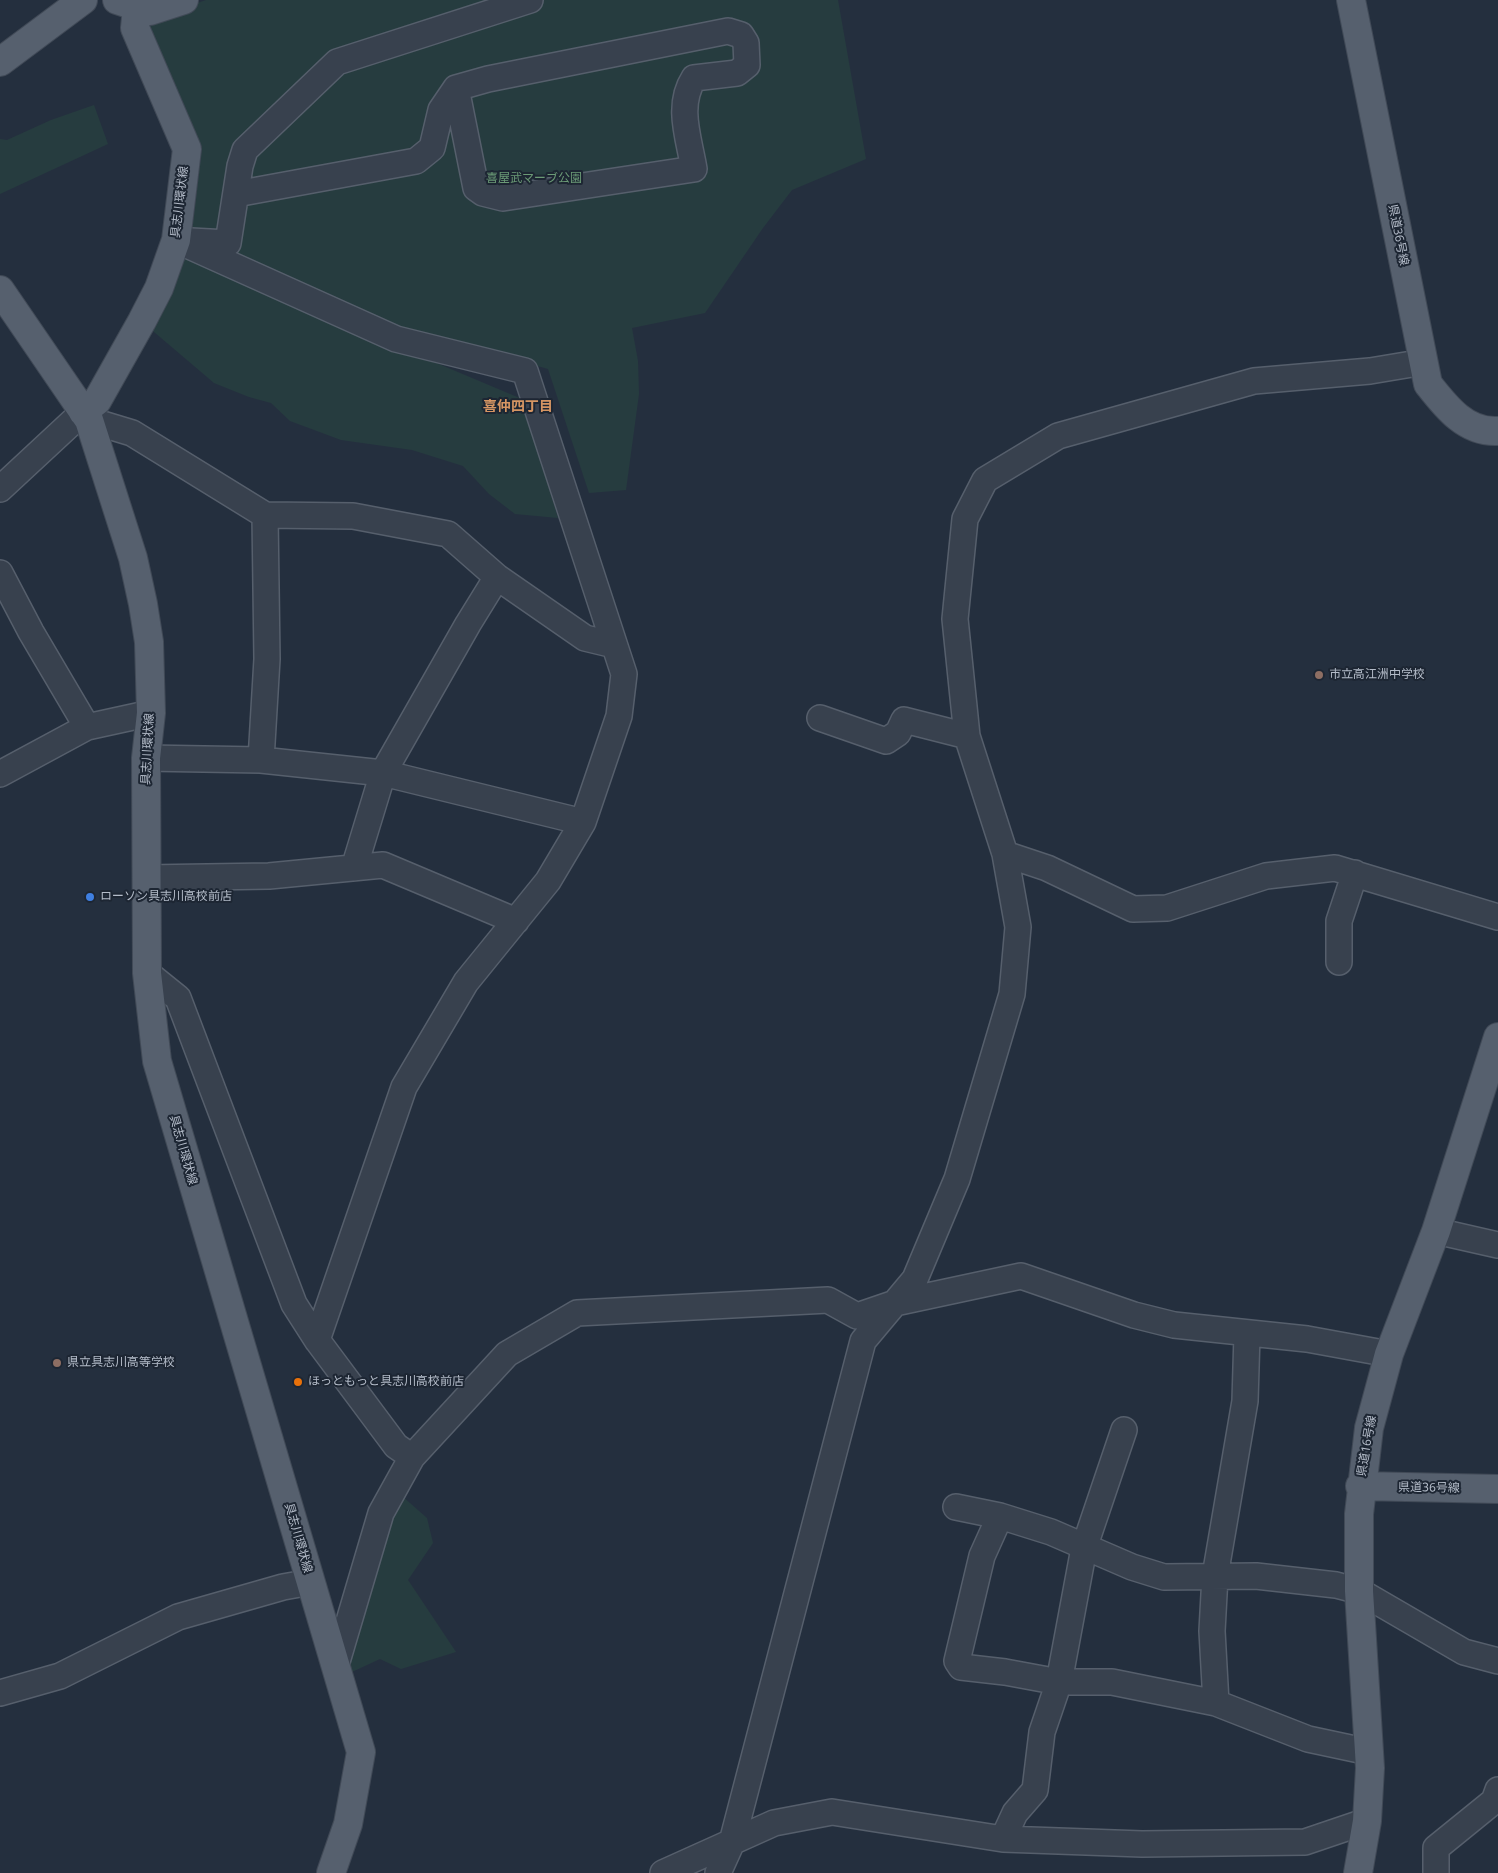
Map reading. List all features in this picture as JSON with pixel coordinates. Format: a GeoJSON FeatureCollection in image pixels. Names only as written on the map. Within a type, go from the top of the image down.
{"type":"FeatureCollection","features":[{"type":"Feature","properties":{"kind":"main road"},"geometry":{"type":"LineString","coordinates":[[0,62],[83,0]]}},
{"type":"Feature","properties":{"kind":"main road"},"geometry":{"type":"LineString","coordinates":[[127,4],[150,11],[184,0]]}},
{"type":"Feature","properties":{"kind":"main road","name":"県道36号線"},"geometry":{"type":"LineString","coordinates":[[1351,0],[1428,384],[1446,408],[1458,418],[1481,430],[1498,431]]}},
{"type":"Feature","properties":{"kind":"main road","name":"具志川環状線"},"geometry":{"type":"LineString","coordinates":[[86,416],[98,402],[159,288],[176,240],[187,149],[135,28],[127,4]]}},
{"type":"Feature","properties":{"kind":"main road","name":"具志川環状線"},"geometry":{"type":"LineString","coordinates":[[4,302],[86,416],[133,558],[143,604],[149,642],[151,713],[146,758],[147,973],[157,1062],[361,1752],[348,1824],[331,1873]]}},
{"type":"Feature","properties":{"kind":"main road","name":"県道16号線"},"geometry":{"type":"LineString","coordinates":[[1358,1873],[1367,1821],[1369,1752],[1359,1592],[1360,1486],[1369,1428],[1389,1354],[1436,1231],[1498,1037]]}},
{"type":"Feature","properties":{"kind":"main road","name":"県道36号線"},"geometry":{"type":"LineString","coordinates":[[1360,1486],[1498,1490]]}},
{"type":"Feature","properties":{"kind":"street"},"geometry":{"type":"LineString","coordinates":[[176,240],[228,243],[245,150],[337,62],[530,0]]}},
{"type":"Feature","properties":{"kind":"street"},"geometry":{"type":"LineString","coordinates":[[236,194],[416,161],[432,148],[441,110],[456,88],[488,78],[728,31],[742,35],[746,43],[747,64],[737,73],[694,78],[687,88],[683,112],[694,168],[503,198],[483,193],[476,188],[456,88]]}},
{"type":"Feature","properties":{"kind":"street"},"geometry":{"type":"LineString","coordinates":[[176,240],[396,339],[524,372],[624,674],[620,716],[582,822],[548,881],[466,982],[404,1087],[317,1340]]}},
{"type":"Feature","properties":{"kind":"street"},"geometry":{"type":"LineString","coordinates":[[718,1873],[732,1842],[863,1341],[915,1279],[957,1179],[1012,994],[1018,927],[1004,854],[967,736],[955,619],[965,519],[985,480],[1058,436],[1254,381],[1370,371],[1424,362]]}},
{"type":"Feature","properties":{"kind":"street"},"geometry":{"type":"LineString","coordinates":[[0,489],[86,416],[132,434],[265,515],[353,516],[448,534],[497,577],[585,638],[614,644]]}},
{"type":"Feature","properties":{"kind":"street"},"geometry":{"type":"LineString","coordinates":[[261,760],[267,659],[265,515]]}},
{"type":"Feature","properties":{"kind":"street"},"geometry":{"type":"LineString","coordinates":[[0,573],[31,632],[87,727]]}},
{"type":"Feature","properties":{"kind":"street"},"geometry":{"type":"LineString","coordinates":[[354,868],[382,773],[497,577]]}},
{"type":"Feature","properties":{"kind":"street"},"geometry":{"type":"LineString","coordinates":[[0,774],[87,727],[151,713]]}},
{"type":"Feature","properties":{"kind":"street"},"geometry":{"type":"LineString","coordinates":[[820,718],[886,741],[898,734],[904,720],[967,736]]}},
{"type":"Feature","properties":{"kind":"street"},"geometry":{"type":"LineString","coordinates":[[146,758],[261,760],[382,773],[582,822]]}},
{"type":"Feature","properties":{"kind":"street"},"geometry":{"type":"LineString","coordinates":[[1004,854],[1047,868],[1133,909],[1167,908],[1266,876],[1335,868],[1498,917]]}},
{"type":"Feature","properties":{"kind":"street"},"geometry":{"type":"LineString","coordinates":[[146,878],[269,876],[383,865],[516,922]]}},
{"type":"Feature","properties":{"kind":"street"},"geometry":{"type":"LineString","coordinates":[[1339,962],[1339,921],[1355,873]]}},
{"type":"Feature","properties":{"kind":"street"},"geometry":{"type":"LineString","coordinates":[[147,973],[178,998],[294,1304],[317,1340],[396,1446],[412,1457]]}},
{"type":"Feature","properties":{"kind":"street"},"geometry":{"type":"LineString","coordinates":[[1436,1231],[1498,1245]]}},
{"type":"Feature","properties":{"kind":"street"},"geometry":{"type":"LineString","coordinates":[[336,1665],[381,1513],[412,1457],[507,1354],[577,1313],[828,1300],[858,1316],[895,1303],[1022,1276],[1134,1315],[1174,1325],[1307,1339],[1389,1354]]}},
{"type":"Feature","properties":{"kind":"street"},"geometry":{"type":"LineString","coordinates":[[1216,1703],[1212,1631],[1215,1576],[1245,1402],[1247,1334]]}},
{"type":"Feature","properties":{"kind":"street"},"geometry":{"type":"LineString","coordinates":[[1004,1839],[1015,1813],[1035,1790],[1042,1732],[1059,1682],[1084,1548],[1124,1430]]}},
{"type":"Feature","properties":{"kind":"street"},"geometry":{"type":"LineString","coordinates":[[956,1507],[1000,1516],[1051,1532],[1084,1548],[1164,1577],[1256,1576],[1336,1586],[1359,1592],[1464,1652],[1498,1662]]}},
{"type":"Feature","properties":{"kind":"street"},"geometry":{"type":"LineString","coordinates":[[1000,1516],[982,1556],[957,1661],[961,1667],[1005,1672],[1059,1682],[1112,1682],[1216,1703],[1308,1739],[1369,1752]]}},
{"type":"Feature","properties":{"kind":"street"},"geometry":{"type":"LineString","coordinates":[[0,1693],[60,1676],[178,1617],[283,1587],[311,1582]]}},
{"type":"Feature","properties":{"kind":"street"},"geometry":{"type":"LineString","coordinates":[[1436,1873],[1436,1848],[1494,1801],[1498,1790]]}},
{"type":"Feature","properties":{"kind":"street"},"geometry":{"type":"LineString","coordinates":[[664,1873],[774,1823],[832,1812],[1004,1839],[1142,1844],[1305,1842],[1367,1821]]}},
{"type":"Feature","properties":{"kind":"green space","name":"喜屋武マーブ公園"},"geometry":{"type":"Polygon","coordinates":[[[206,0],[838,0],[866,159],[792,190],[763,228],[705,313],[632,328],[638,361],[639,394],[626,490],[589,493],[548,369],[401,327],[191,238],[202,147],[150,26],[183,8],[206,0]]]}},
{"type":"Feature","properties":{"kind":"green space"},"geometry":{"type":"Polygon","coordinates":[[[94,105],[108,144],[0,194],[0,139],[7,140],[51,120],[94,105]]]}},
{"type":"Feature","properties":{"kind":"green space"},"geometry":{"type":"Polygon","coordinates":[[[188,251],[396,346],[522,399],[558,518],[515,514],[489,494],[463,466],[412,450],[341,440],[290,421],[271,403],[249,397],[214,383],[147,326],[188,251]]]}},
{"type":"Feature","properties":{"kind":"green space"},"geometry":{"type":"Polygon","coordinates":[[[394,1489],[427,1518],[433,1543],[408,1580],[456,1652],[401,1669],[380,1659],[339,1678],[394,1489]]]}},
{"type":"Feature","properties":{"kind":"place","name":"市立高江洲中学校"},"geometry":{"type":"Point","coordinates":[1319,675]}},
{"type":"Feature","properties":{"kind":"place","name":"ローソン具志川高校前店"},"geometry":{"type":"Point","coordinates":[90,897]}},
{"type":"Feature","properties":{"kind":"place","name":"県立具志川高等学校"},"geometry":{"type":"Point","coordinates":[57,1363]}},
{"type":"Feature","properties":{"kind":"place","name":"ほっともっと具志川高校前店"},"geometry":{"type":"Point","coordinates":[298,1382]}},
{"type":"Feature","properties":{"kind":"district","name":"喜仲四丁目"},"geometry":{"type":"Point","coordinates":[518,407]}}]}
